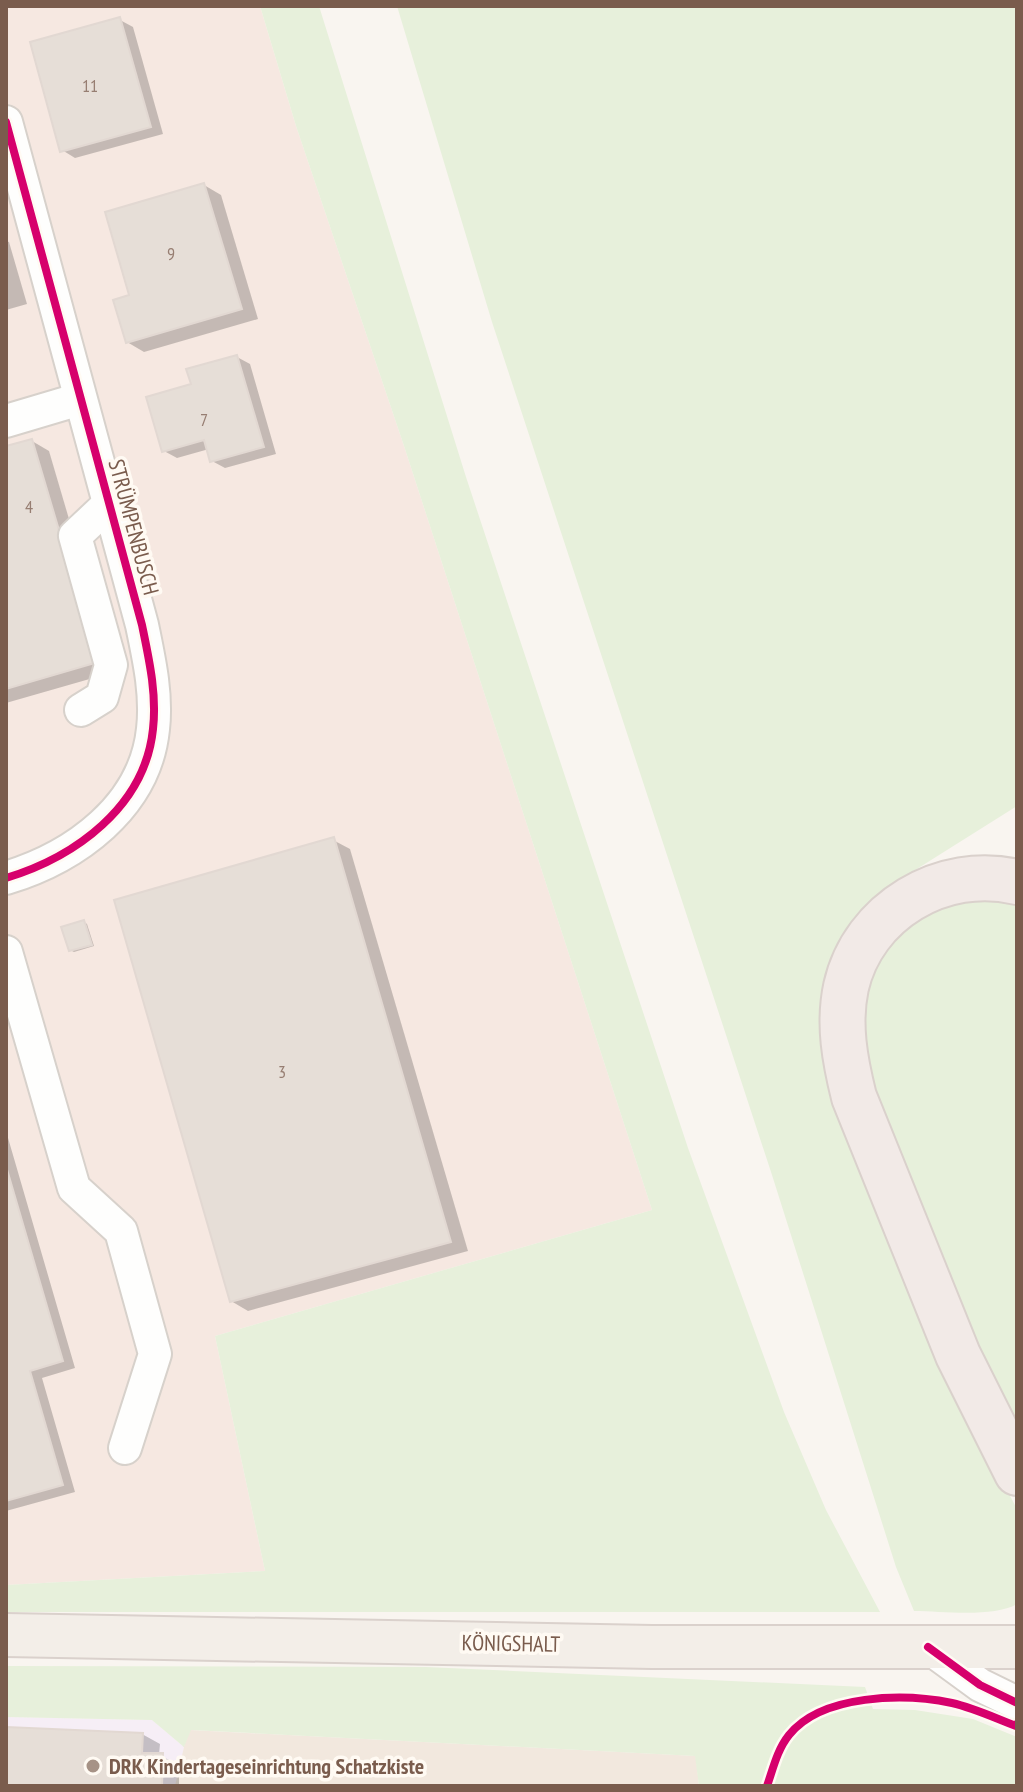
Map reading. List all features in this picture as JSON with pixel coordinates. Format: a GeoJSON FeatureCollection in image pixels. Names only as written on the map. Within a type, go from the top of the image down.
{"type":"FeatureCollection","features":[{"type":"Feature","properties":{"kind":"highway"},"geometry":{"type":"LineString","coordinates":[[1017,882],[975,877],[943,883],[912,895],[890,913],[857,957],[846,986],[842,1017],[844,1055],[854,1097],[958,1355],[1017,1473]]}},
{"type":"Feature","properties":{"kind":"main road","name":"KÖNIGSHALT"},"geometry":{"type":"LineString","coordinates":[[6,1635],[652,1647],[1017,1647]]}},
{"type":"Feature","properties":{"kind":"street","name":"STRÜMPENBUSCH"},"geometry":{"type":"LineString","coordinates":[[6,122],[142,625],[152,676],[154,728],[142,770],[124,800],[95,831],[56,859],[6,878]]}},
{"type":"Feature","properties":{"kind":"street"},"geometry":{"type":"LineString","coordinates":[[6,421],[80,399]]}},
{"type":"Feature","properties":{"kind":"street"},"geometry":{"type":"LineString","coordinates":[[81,710],[102,697],[111,665],[75,536],[109,504]]}},
{"type":"Feature","properties":{"kind":"street"},"geometry":{"type":"LineString","coordinates":[[6,952],[74,1188],[121,1231],[155,1354],[125,1448]]}},
{"type":"Feature","properties":{"kind":"street"},"geometry":{"type":"LineString","coordinates":[[908,1648],[1017,1703]]}},
{"type":"Feature","properties":{"kind":"shaded area"},"geometry":{"type":"Polygon","coordinates":[[[6,6],[260,6],[296,126],[404,446],[652,1210],[215,1336],[265,1571],[6,1585],[6,6]]]}},
{"type":"Feature","properties":{"kind":"shaded area"},"geometry":{"type":"Polygon","coordinates":[[[6,1717],[184,1746],[190,1730],[696,1756],[699,1786],[6,1786],[6,1717]]]}},
{"type":"Feature","properties":{"kind":"shaded area","name":"DRK Kindertageseinrichtung Schatzkiste"},"geometry":{"type":"Polygon","coordinates":[[[6,1717],[152,1720],[184,1747],[175,1786],[6,1786],[6,1717]]]}},
{"type":"Feature","properties":{"kind":"green space"},"geometry":{"type":"Polygon","coordinates":[[[260,6],[319,6],[466,477],[688,1148],[784,1412],[826,1510],[880,1612],[6,1612],[6,1585],[265,1571],[215,1336],[652,1210],[404,446],[296,126],[260,6]]]}},
{"type":"Feature","properties":{"kind":"green space"},"geometry":{"type":"Polygon","coordinates":[[[397,6],[1017,6],[1017,806],[885,889],[857,919],[833,967],[983,1445],[1017,1509],[1017,1604],[1007,1608],[981,1612],[914,1611],[896,1567],[772,1175],[492,322],[397,6]]]}},
{"type":"Feature","properties":{"kind":"green space"},"geometry":{"type":"Polygon","coordinates":[[[940,898],[1017,901],[1017,1432],[878,1106],[862,1046],[861,998],[880,947],[940,898]]]}},
{"type":"Feature","properties":{"kind":"green space"},"geometry":{"type":"Polygon","coordinates":[[[6,1666],[426,1667],[865,1687],[873,1709],[915,1710],[973,1719],[1017,1737],[1017,1786],[699,1786],[695,1756],[191,1730],[184,1747],[152,1720],[6,1717],[6,1666]]]}},
{"type":"Feature","properties":{"kind":"building"},"geometry":{"type":"Polygon","coordinates":[[[120,17],[151,127],[60,152],[30,42],[120,17]]]}},
{"type":"Feature","properties":{"kind":"building"},"geometry":{"type":"Polygon","coordinates":[[[204,183],[242,309],[126,343],[113,300],[129,295],[105,212],[204,183]]]}},
{"type":"Feature","properties":{"kind":"building"},"geometry":{"type":"Polygon","coordinates":[[[237,355],[264,447],[210,462],[204,440],[162,452],[146,397],[191,384],[186,369],[237,355]]]}},
{"type":"Feature","properties":{"kind":"building"},"geometry":{"type":"Polygon","coordinates":[[[32,439],[98,662],[6,689],[6,446],[32,439]]]}},
{"type":"Feature","properties":{"kind":"building"},"geometry":{"type":"Polygon","coordinates":[[[334,837],[451,1242],[230,1302],[114,900],[334,837]]]}},
{"type":"Feature","properties":{"kind":"building"},"geometry":{"type":"Polygon","coordinates":[[[84,920],[92,945],[69,951],[61,927],[84,920]]]}},
{"type":"Feature","properties":{"kind":"building"},"geometry":{"type":"Polygon","coordinates":[[[6,1166],[63,1361],[30,1371],[63,1485],[6,1501],[6,1166]]]}},
{"type":"Feature","properties":{"kind":"building","name":"DRK Kindertageseinrichtung Schatzkiste"},"geometry":{"type":"Polygon","coordinates":[[[6,1727],[143,1733],[142,1753],[163,1753],[162,1786],[6,1786],[6,1727]]]}},
{"type":"Feature","properties":{"kind":"cycle path"},"geometry":{"type":"LineString","coordinates":[[6,122],[142,625],[154,703],[147,757],[121,805],[81,842],[57,857],[6,878]]}},
{"type":"Feature","properties":{"kind":"cycle path"},"geometry":{"type":"LineString","coordinates":[[928,1647],[980,1685],[1017,1703]]}},
{"type":"Feature","properties":{"kind":"cycle path"},"geometry":{"type":"LineString","coordinates":[[767,1786],[778,1753],[789,1735],[804,1721],[842,1704],[888,1698],[933,1700],[960,1705],[1017,1724]]}},
{"type":"Feature","properties":{"kind":"place","name":"DRK Kindertageseinrichtung Schatzkiste"},"geometry":{"type":"Point","coordinates":[93,1766]}}]}
